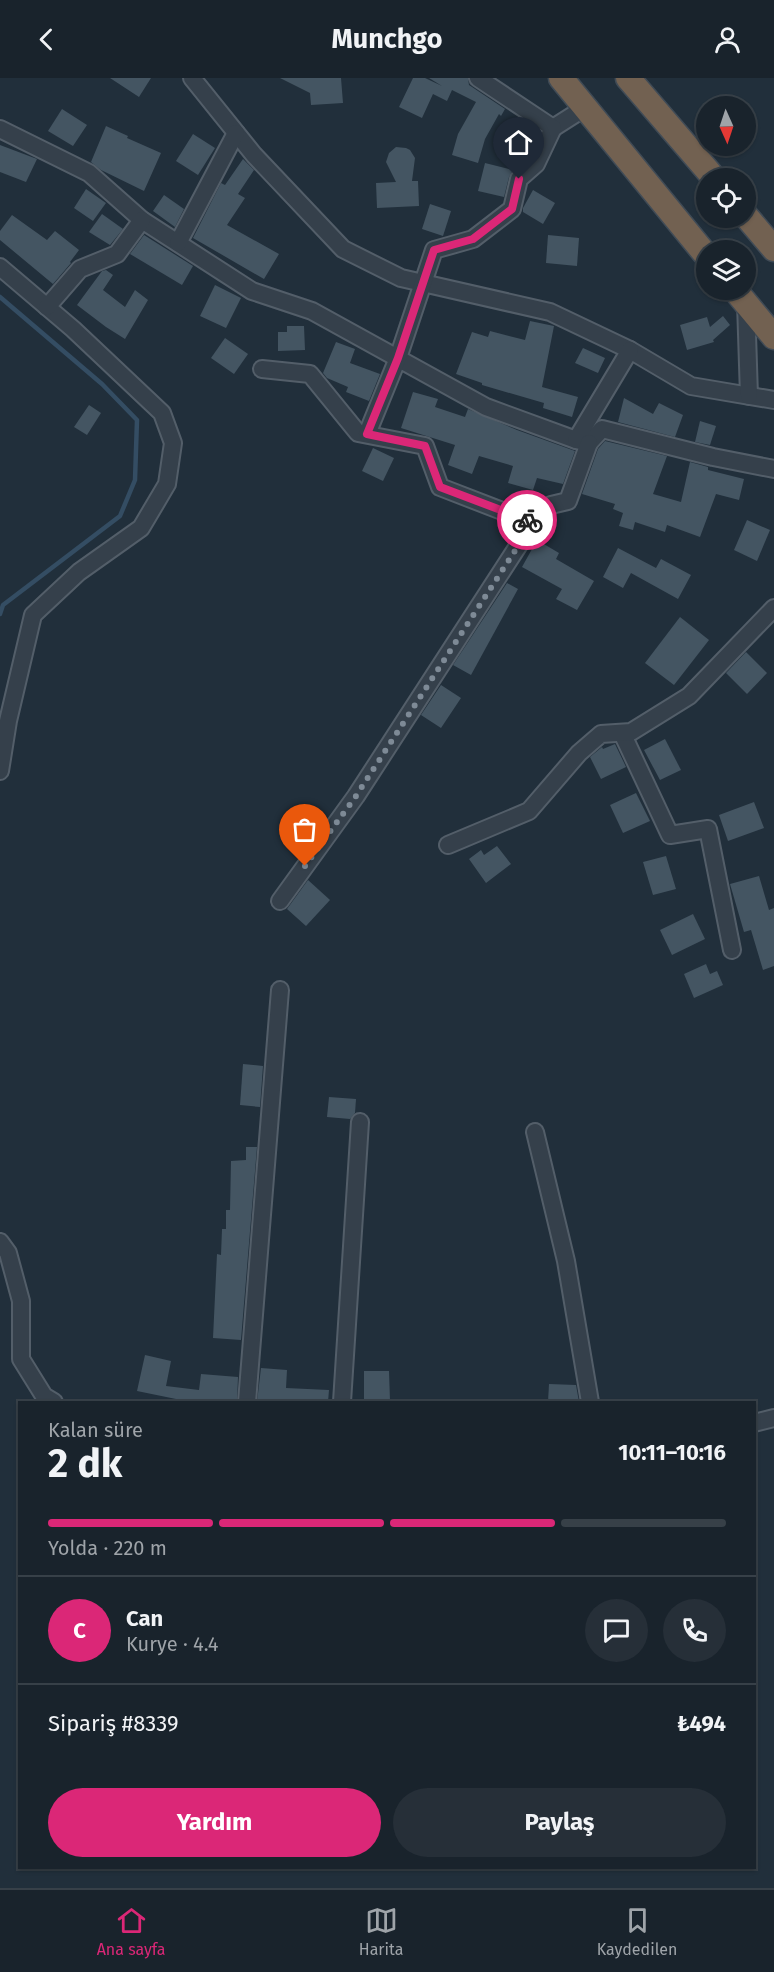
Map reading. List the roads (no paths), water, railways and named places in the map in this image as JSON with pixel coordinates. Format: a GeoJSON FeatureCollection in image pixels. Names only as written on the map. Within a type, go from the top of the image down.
{"type":"FeatureCollection","features":[{"type":"Feature","properties":{"kind":"highway"},"geometry":{"type":"LineString","coordinates":[[561,78],[696,243]]}},
{"type":"Feature","properties":{"kind":"highway"},"geometry":{"type":"LineString","coordinates":[[628,78],[705,168]]}},
{"type":"Feature","properties":{"kind":"highway"},"geometry":{"type":"LineString","coordinates":[[756,228],[774,249]]}},
{"type":"Feature","properties":{"kind":"highway"},"geometry":{"type":"LineString","coordinates":[[743,300],[774,337]]}},
{"type":"Feature","properties":{"kind":"street"},"geometry":{"type":"LineString","coordinates":[[192,78],[254,155],[343,249],[401,278],[550,312],[630,350],[691,386],[774,400]]}},
{"type":"Feature","properties":{"kind":"street"},"geometry":{"type":"LineString","coordinates":[[478,78],[553,128]]}},
{"type":"Feature","properties":{"kind":"street"},"geometry":{"type":"LineString","coordinates":[[367,434],[398,358],[434,250],[473,239],[512,209],[519,179],[536,164],[553,128],[586,108]]}},
{"type":"Feature","properties":{"kind":"street"},"geometry":{"type":"LineString","coordinates":[[0,129],[89,173],[142,220],[252,291],[312,311],[486,407],[583,442]]}},
{"type":"Feature","properties":{"kind":"street"},"geometry":{"type":"LineString","coordinates":[[178,243],[236,133]]}},
{"type":"Feature","properties":{"kind":"street"},"geometry":{"type":"LineString","coordinates":[[47,307],[80,269],[117,254],[142,220]]}},
{"type":"Feature","properties":{"kind":"street"},"geometry":{"type":"LineString","coordinates":[[0,267],[162,413],[173,443],[167,484],[141,528],[79,572],[33,615],[8,721],[0,771]]}},
{"type":"Feature","properties":{"kind":"street"},"geometry":{"type":"LineString","coordinates":[[740,300],[749,396]]}},
{"type":"Feature","properties":{"kind":"street"},"geometry":{"type":"LineString","coordinates":[[279,901],[356,796],[533,523],[551,505],[568,501],[583,442],[630,350]]}},
{"type":"Feature","properties":{"kind":"street"},"geometry":{"type":"LineString","coordinates":[[262,369],[310,374],[358,433],[425,446],[440,487],[533,523]]}},
{"type":"Feature","properties":{"kind":"street"},"geometry":{"type":"LineString","coordinates":[[583,442],[602,429],[713,457],[774,469]]}},
{"type":"Feature","properties":{"kind":"street"},"geometry":{"type":"LineString","coordinates":[[448,845],[529,811],[579,753],[601,734],[631,732],[688,696],[774,608]]}},
{"type":"Feature","properties":{"kind":"street"},"geometry":{"type":"LineString","coordinates":[[622,733],[670,836],[708,829],[732,950]]}},
{"type":"Feature","properties":{"kind":"street"},"geometry":{"type":"LineString","coordinates":[[247,1401],[280,990]]}},
{"type":"Feature","properties":{"kind":"street"},"geometry":{"type":"LineString","coordinates":[[342,1401],[360,1122]]}},
{"type":"Feature","properties":{"kind":"street"},"geometry":{"type":"LineString","coordinates":[[535,1132],[566,1261],[590,1401]]}},
{"type":"Feature","properties":{"kind":"street"},"geometry":{"type":"LineString","coordinates":[[0,1242],[8,1253],[21,1300],[21,1359],[44,1396],[52,1401]]}},
{"type":"Feature","properties":{"kind":"street"},"geometry":{"type":"LineString","coordinates":[[756,1422],[774,1418]]}},
{"type":"Feature","properties":{"kind":"waterway"},"geometry":{"type":"LineString","coordinates":[[0,297],[102,384],[137,420],[135,480],[120,516],[3,605],[0,614]]}}]}
